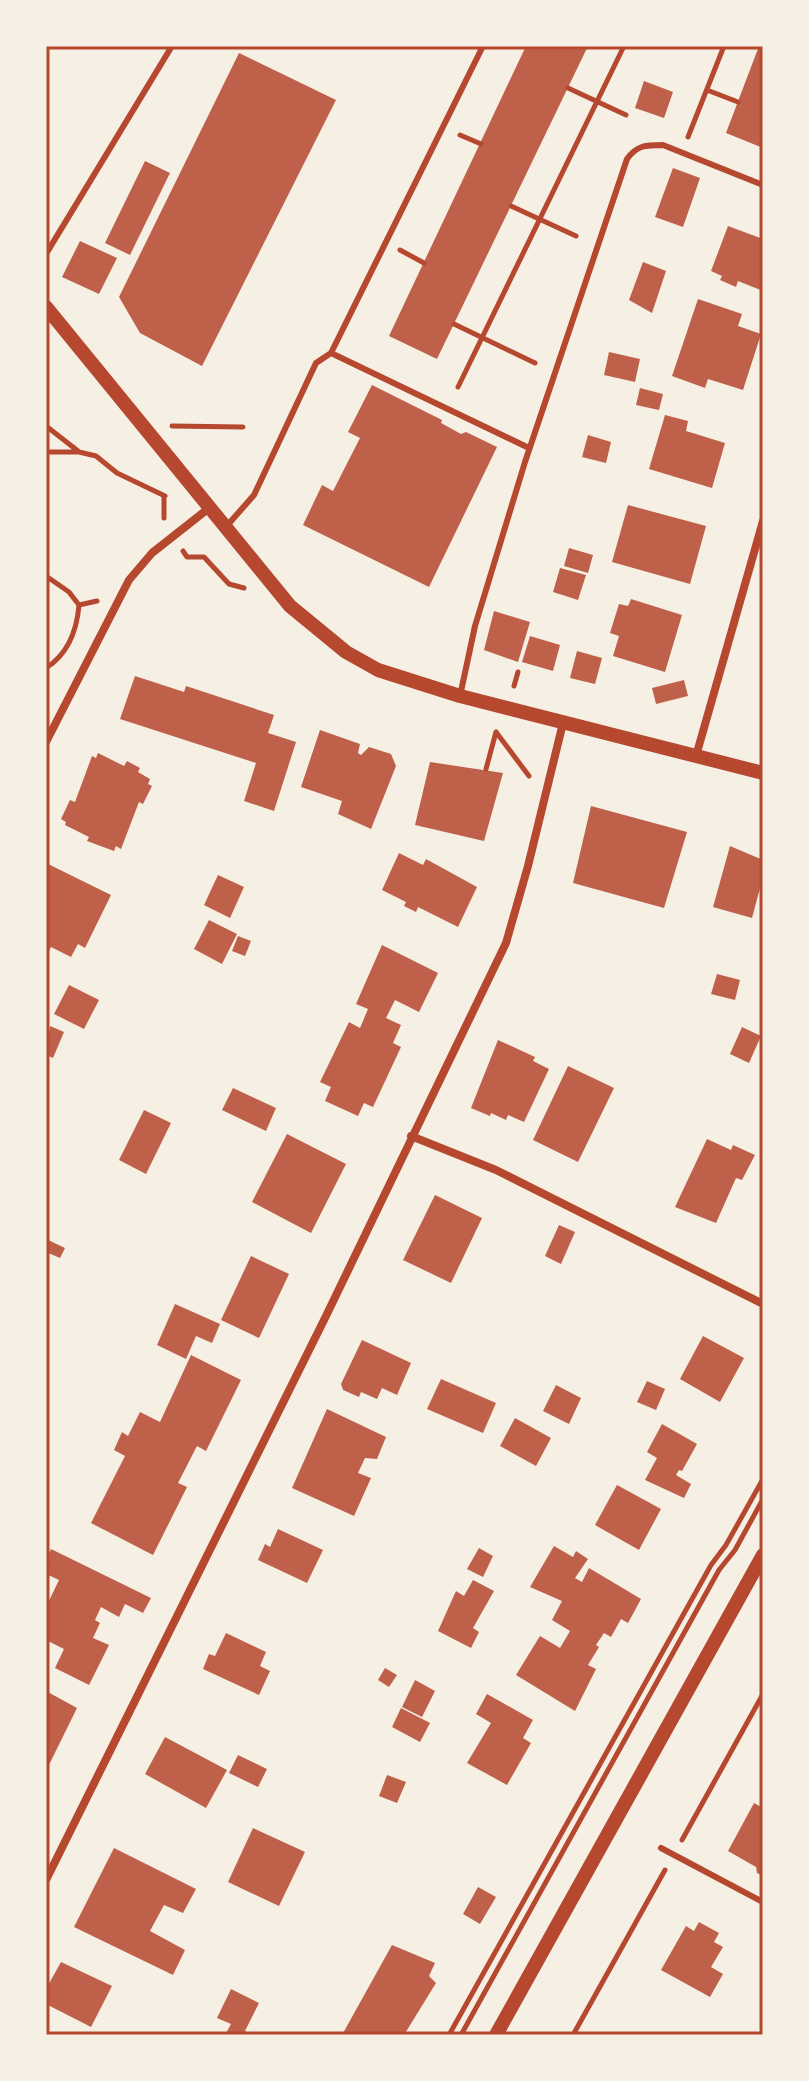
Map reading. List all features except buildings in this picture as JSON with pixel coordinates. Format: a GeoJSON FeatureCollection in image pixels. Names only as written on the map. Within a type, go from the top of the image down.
{"type":"FeatureCollection","features":[{"type":"Feature","properties":{"kind":"street"},"geometry":{"type":"LineString","coordinates":[[46,307],[290,606],[346,652],[378,670],[460,696],[763,773]]}},
{"type":"Feature","properties":{"kind":"street"},"geometry":{"type":"LineString","coordinates":[[46,742],[129,580],[146,559],[209,508]]}},
{"type":"Feature","properties":{"kind":"street"},"geometry":{"type":"LineString","coordinates":[[696,756],[763,521]]}},
{"type":"Feature","properties":{"kind":"street"},"geometry":{"type":"LineString","coordinates":[[46,1880],[326,1316],[506,943],[563,723]]}},
{"type":"Feature","properties":{"kind":"street"},"geometry":{"type":"LineString","coordinates":[[411,1136],[496,1170],[763,1304]]}},
{"type":"Feature","properties":{"kind":"street"},"geometry":{"type":"LineString","coordinates":[[496,2035],[763,1555]]}},
{"type":"Feature","properties":{"kind":"lane"},"geometry":{"type":"LineString","coordinates":[[46,254],[172,46]]}},
{"type":"Feature","properties":{"kind":"lane"},"geometry":{"type":"LineString","coordinates":[[225,528],[254,495],[316,363],[331,353],[483,46]]}},
{"type":"Feature","properties":{"kind":"lane"},"geometry":{"type":"LineString","coordinates":[[460,696],[475,626],[529,448],[627,159],[634,150],[646,145],[663,145],[763,185]]}},
{"type":"Feature","properties":{"kind":"lane"},"geometry":{"type":"LineString","coordinates":[[331,353],[529,448]]}},
{"type":"Feature","properties":{"kind":"lane"},"geometry":{"type":"LineString","coordinates":[[661,1848],[763,1902]]}},
{"type":"Feature","properties":{"kind":"path"},"geometry":{"type":"LineString","coordinates":[[458,387],[624,46]]}},
{"type":"Feature","properties":{"kind":"path"},"geometry":{"type":"LineString","coordinates":[[681,152],[724,46]]}},
{"type":"Feature","properties":{"kind":"path"},"geometry":{"type":"LineString","coordinates":[[568,88],[626,115]]}},
{"type":"Feature","properties":{"kind":"path"},"geometry":{"type":"LineString","coordinates":[[707,90],[738,102]]}},
{"type":"Feature","properties":{"kind":"path"},"geometry":{"type":"LineString","coordinates":[[511,206],[576,236]]}},
{"type":"Feature","properties":{"kind":"path"},"geometry":{"type":"LineString","coordinates":[[454,324],[535,363]]}},
{"type":"Feature","properties":{"kind":"path"},"geometry":{"type":"LineString","coordinates":[[46,426],[79,452]]}},
{"type":"Feature","properties":{"kind":"path"},"geometry":{"type":"LineString","coordinates":[[171,426],[243,427]]}},
{"type":"Feature","properties":{"kind":"path"},"geometry":{"type":"LineString","coordinates":[[46,452],[79,452],[96,456],[117,473],[150,490],[209,508]]}},
{"type":"Feature","properties":{"kind":"path"},"geometry":{"type":"LineString","coordinates":[[163,521],[187,557],[204,557],[229,584],[243,589],[248,584]]}},
{"type":"Feature","properties":{"kind":"path"},"geometry":{"type":"LineString","coordinates":[[46,576],[69,592],[79,605],[77,623],[69,643],[56,661],[46,668]]}},
{"type":"Feature","properties":{"kind":"path"},"geometry":{"type":"LineString","coordinates":[[79,605],[99,601]]}},
{"type":"Feature","properties":{"kind":"path"},"geometry":{"type":"LineString","coordinates":[[512,691],[518,672]]}},
{"type":"Feature","properties":{"kind":"path"},"geometry":{"type":"LineString","coordinates":[[486,769],[496,732],[504,727]]}},
{"type":"Feature","properties":{"kind":"path"},"geometry":{"type":"LineString","coordinates":[[496,732],[533,781],[548,785]]}},
{"type":"Feature","properties":{"kind":"path"},"geometry":{"type":"LineString","coordinates":[[449,2035],[703,1578],[763,1479]]}},
{"type":"Feature","properties":{"kind":"path"},"geometry":{"type":"LineString","coordinates":[[461,2035],[719,1570],[735,1550],[763,1499]]}}]}
